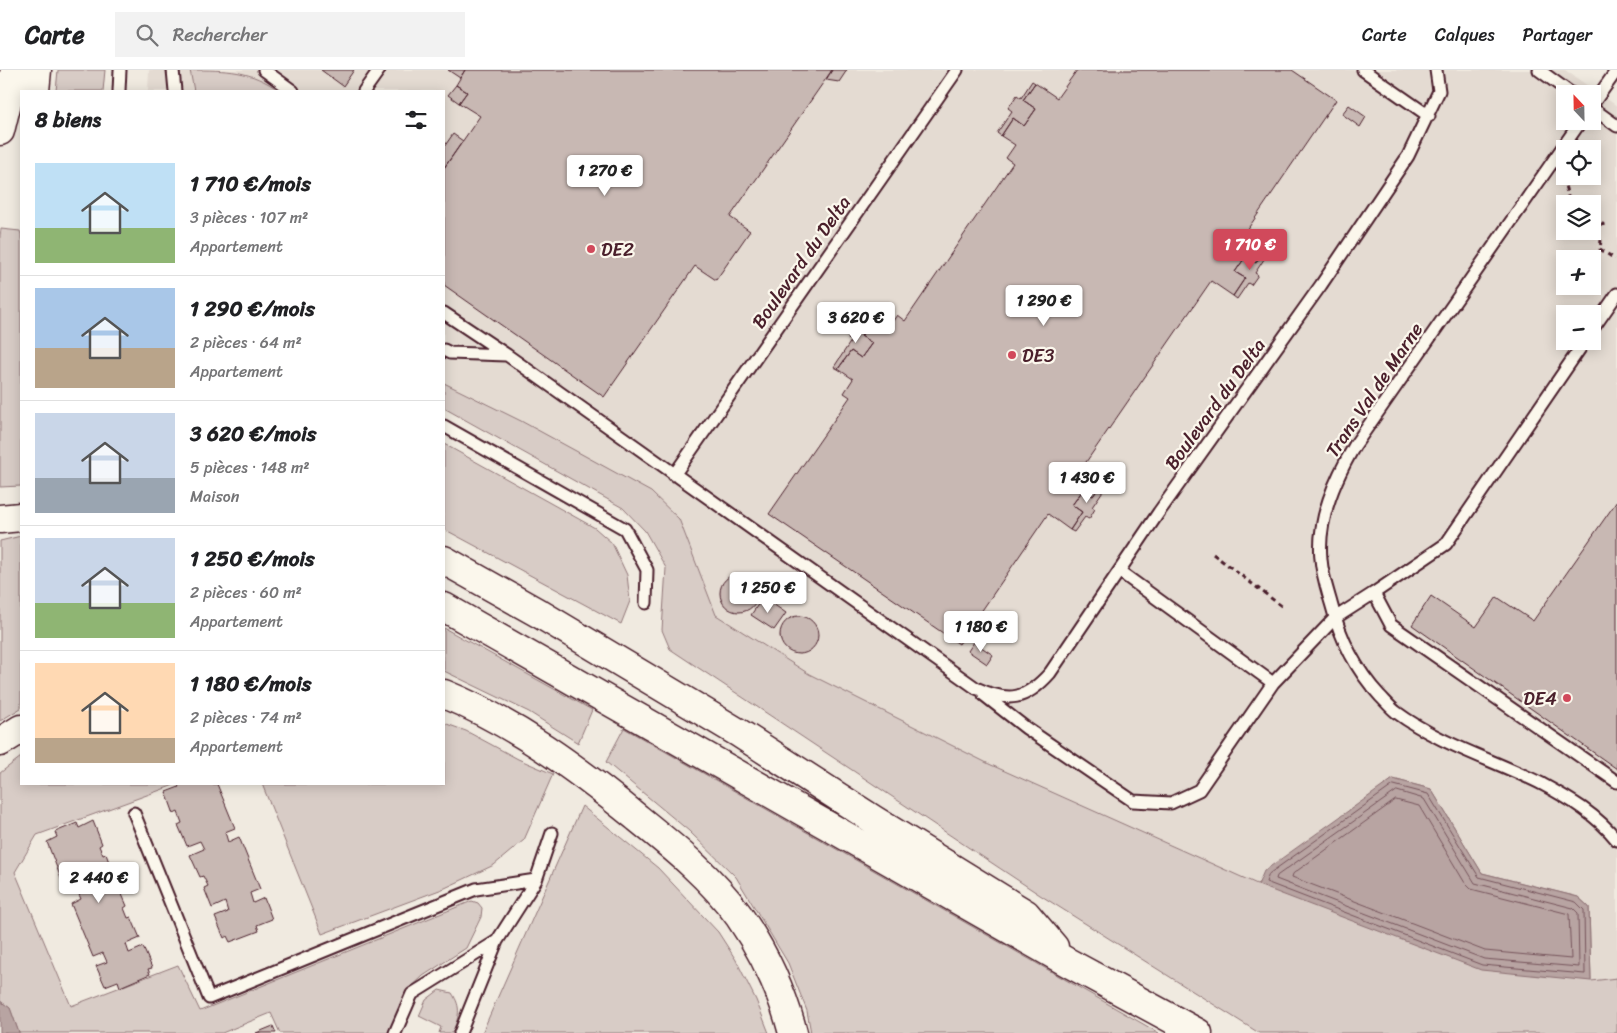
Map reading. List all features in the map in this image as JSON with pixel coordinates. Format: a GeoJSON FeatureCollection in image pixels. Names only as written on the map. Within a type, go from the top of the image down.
{"type":"FeatureCollection","features":[{"type":"Feature","properties":{"kind":"highway"},"geometry":{"type":"LineString","coordinates":[[0,132],[15,70]]}},
{"type":"Feature","properties":{"kind":"highway"},"geometry":{"type":"LineString","coordinates":[[35,90],[38,70]]}},
{"type":"Feature","properties":{"kind":"highway"},"geometry":{"type":"LineString","coordinates":[[0,519],[20,517]]}},
{"type":"Feature","properties":{"kind":"highway"},"geometry":{"type":"LineString","coordinates":[[445,561],[540,614],[739,733],[874,820],[1026,914],[1067,962]]}},
{"type":"Feature","properties":{"kind":"highway"},"geometry":{"type":"LineString","coordinates":[[445,608],[1067,962],[1198,1033]]}},
{"type":"Feature","properties":{"kind":"highway"},"geometry":{"type":"LineString","coordinates":[[445,694],[465,702],[507,724],[550,751],[593,782],[673,846],[708,880],[738,916],[766,960],[785,1004],[793,1033]]}},
{"type":"Feature","properties":{"kind":"highway"},"geometry":{"type":"LineString","coordinates":[[0,742],[20,730]]}},
{"type":"Feature","properties":{"kind":"lane"},"geometry":{"type":"LineString","coordinates":[[119,90],[120,70]]}},
{"type":"Feature","properties":{"kind":"lane"},"geometry":{"type":"LineString","coordinates":[[173,70],[175,90]]}},
{"type":"Feature","properties":{"kind":"lane"},"geometry":{"type":"LineString","coordinates":[[264,70],[292,90]]}},
{"type":"Feature","properties":{"kind":"lane"},"geometry":{"type":"LineString","coordinates":[[365,90],[379,70]]}},
{"type":"Feature","properties":{"kind":"lane","name":"Boulevard du Delta"},"geometry":{"type":"LineString","coordinates":[[674,475],[957,70]]}},
{"type":"Feature","properties":{"kind":"lane"},"geometry":{"type":"LineString","coordinates":[[1364,70],[1428,116]]}},
{"type":"Feature","properties":{"kind":"lane","name":"Boulevard du Delta"},"geometry":{"type":"LineString","coordinates":[[445,314],[507,355],[976,688],[1003,698],[1020,695],[1036,688],[1050,673],[1119,571],[1321,285],[1408,156],[1440,92],[1436,70]]}},
{"type":"Feature","properties":{"kind":"lane"},"geometry":{"type":"LineString","coordinates":[[1539,70],[1560,85]]}},
{"type":"Feature","properties":{"kind":"lane"},"geometry":{"type":"LineString","coordinates":[[1601,93],[1617,70]]}},
{"type":"Feature","properties":{"kind":"lane"},"geometry":{"type":"LineString","coordinates":[[1601,113],[1617,126]]}},
{"type":"Feature","properties":{"kind":"lane","name":"Trans Val de Marne"},"geometry":{"type":"LineString","coordinates":[[1575,130],[1355,445],[1339,473],[1328,506],[1321,539],[1321,558],[1335,618],[1346,649],[1368,682],[1395,711],[1441,738],[1523,774],[1559,793],[1593,814],[1617,840]]}},
{"type":"Feature","properties":{"kind":"lane"},"geometry":{"type":"LineString","coordinates":[[1601,317],[1617,294]]}},
{"type":"Feature","properties":{"kind":"lane"},"geometry":{"type":"LineString","coordinates":[[445,350],[450,353],[507,355]]}},
{"type":"Feature","properties":{"kind":"lane"},"geometry":{"type":"LineString","coordinates":[[976,688],[1026,728],[1133,801],[1171,803],[1199,790],[1273,684],[1335,618],[1446,544],[1579,350]]}},
{"type":"Feature","properties":{"kind":"lane"},"geometry":{"type":"LineString","coordinates":[[445,427],[625,528],[647,570],[646,603]]}},
{"type":"Feature","properties":{"kind":"lane"},"geometry":{"type":"LineString","coordinates":[[1119,571],[1273,684]]}},
{"type":"Feature","properties":{"kind":"lane"},"geometry":{"type":"LineString","coordinates":[[1374,593],[1391,625],[1617,782]]}},
{"type":"Feature","properties":{"kind":"lane"},"geometry":{"type":"LineString","coordinates":[[134,814],[209,998],[476,889],[536,880]]}},
{"type":"Feature","properties":{"kind":"lane"},"geometry":{"type":"LineString","coordinates":[[460,1033],[497,941],[536,880],[552,833]]}},
{"type":"Feature","properties":{"kind":"lane"},"geometry":{"type":"LineString","coordinates":[[395,1033],[412,994],[497,941]]}},
{"type":"Feature","properties":{"kind":"path"},"geometry":{"type":"LineString","coordinates":[[1601,224],[1603,226]]}},
{"type":"Feature","properties":{"kind":"path"},"geometry":{"type":"LineString","coordinates":[[1601,240],[1600,249],[1615,259]]}},
{"type":"Feature","properties":{"kind":"path"},"geometry":{"type":"LineString","coordinates":[[1214,554],[1284,608]]}},
{"type":"Feature","properties":{"kind":"shaded area"},"geometry":{"type":"Polygon","coordinates":[[[58,70],[105,70],[103,90],[56,90],[58,70]]]}},
{"type":"Feature","properties":{"kind":"shaded area"},"geometry":{"type":"Polygon","coordinates":[[[149,70],[1565,70],[1587,85],[1556,85],[1556,130],[1601,130],[1601,95],[1617,106],[1617,978],[1591,981],[1578,897],[1482,873],[1431,789],[1393,779],[1264,871],[1258,885],[989,764],[809,674],[768,650],[716,615],[679,519],[521,421],[445,383],[445,90],[148,90],[149,70]]]}},
{"type":"Feature","properties":{"kind":"shaded area"},"geometry":{"type":"Polygon","coordinates":[[[190,70],[216,70],[248,75],[278,90],[194,90],[190,70]]]}},
{"type":"Feature","properties":{"kind":"shaded area"},"geometry":{"type":"Polygon","coordinates":[[[1,229],[20,231],[20,486],[0,487],[1,229]]]}},
{"type":"Feature","properties":{"kind":"shaded area"},"geometry":{"type":"Polygon","coordinates":[[[445,383],[521,421],[651,492],[679,519],[716,615],[809,674],[989,764],[1257,884],[1393,779],[1431,789],[1482,873],[1578,897],[1589,907],[1591,981],[1617,978],[1617,1033],[1259,1033],[1040,895],[670,649],[662,630],[666,568],[645,531],[623,508],[445,409],[445,383]]]}},
{"type":"Feature","properties":{"kind":"shaded area"},"geometry":{"type":"Polygon","coordinates":[[[445,445],[595,528],[612,543],[627,575],[630,601],[621,624],[445,530],[445,445]]]}},
{"type":"Feature","properties":{"kind":"shaded area"},"geometry":{"type":"Polygon","coordinates":[[[20,536],[20,709],[0,721],[0,541],[20,536]]]}},
{"type":"Feature","properties":{"kind":"shaded area"},"geometry":{"type":"Polygon","coordinates":[[[445,629],[592,710],[578,743],[529,712],[445,671],[445,629]]]}},
{"type":"Feature","properties":{"kind":"shaded area"},"geometry":{"type":"Polygon","coordinates":[[[445,723],[466,731],[518,759],[553,774],[524,840],[494,865],[445,888],[322,934],[262,785],[445,785],[445,723]]]}},
{"type":"Feature","properties":{"kind":"shaded area"},"geometry":{"type":"Polygon","coordinates":[[[624,728],[1159,1033],[811,1033],[807,1011],[788,963],[736,877],[689,831],[606,762],[624,728]]]}},
{"type":"Feature","properties":{"kind":"shaded area"},"geometry":{"type":"Polygon","coordinates":[[[20,758],[20,785],[174,785],[37,835],[15,872],[71,1006],[178,965],[200,1011],[472,901],[478,903],[482,908],[481,917],[466,948],[423,976],[406,992],[389,1033],[280,1033],[271,1013],[222,1033],[19,1033],[10,1008],[0,1001],[0,773],[20,758]]]}},
{"type":"Feature","properties":{"kind":"shaded area"},"geometry":{"type":"Polygon","coordinates":[[[582,806],[658,868],[718,932],[736,960],[756,1000],[769,1033],[482,1033],[582,806]]]}},
{"type":"Feature","properties":{"kind":"shaded area"},"geometry":{"type":"Polygon","coordinates":[[[439,990],[452,993],[457,1003],[458,1017],[452,1033],[439,1033],[441,1027],[419,1016],[426,1000],[439,990]]]}},
{"type":"Feature","properties":{"kind":"water"},"geometry":{"type":"Polygon","coordinates":[[[1393,779],[1431,789],[1482,873],[1578,897],[1589,907],[1591,981],[1481,970],[1258,885],[1264,871],[1393,779]]]}},
{"type":"Feature","properties":{"kind":"water"},"geometry":{"type":"Polygon","coordinates":[[[0,1001],[10,1008],[19,1033],[0,1033],[0,1001]]]}},
{"type":"Feature","properties":{"kind":"building"},"geometry":{"type":"Polygon","coordinates":[[[321,70],[354,70],[343,86],[321,70]]]}},
{"type":"Feature","properties":{"kind":"building"},"geometry":{"type":"Polygon","coordinates":[[[448,70],[465,70],[460,78],[448,70]]]}},
{"type":"Feature","properties":{"kind":"building","name":"DE2"},"geometry":{"type":"Polygon","coordinates":[[[465,70],[832,70],[730,217],[750,231],[716,280],[695,266],[604,397],[445,286],[445,167],[480,116],[459,103],[467,92],[456,85],[465,70]]]}},
{"type":"Feature","properties":{"kind":"building"},"geometry":{"type":"Polygon","coordinates":[[[832,70],[847,70],[839,82],[826,80],[832,70]]]}},
{"type":"Feature","properties":{"kind":"building","name":"DE3"},"geometry":{"type":"Polygon","coordinates":[[[1077,70],[1292,70],[1336,100],[1247,230],[1268,245],[1256,263],[1246,256],[1235,272],[1245,278],[1233,296],[1211,281],[1084,465],[1105,479],[1093,496],[1083,490],[1072,505],[1082,512],[1070,530],[1048,514],[959,644],[769,514],[850,397],[844,393],[853,379],[838,369],[851,351],[861,358],[872,343],[861,336],[873,318],[888,328],[897,315],[905,321],[1013,163],[1006,158],[1015,145],[1001,136],[1013,118],[1024,126],[1036,109],[1023,100],[1035,83],[1057,98],[1077,70]]]}},
{"type":"Feature","properties":{"kind":"building"},"geometry":{"type":"Polygon","coordinates":[[[1032,81],[1035,83],[1023,100],[1036,109],[1024,126],[1013,118],[1001,136],[997,133],[1012,111],[1008,108],[1017,95],[1021,98],[1032,81]]]}},
{"type":"Feature","properties":{"kind":"building"},"geometry":{"type":"Polygon","coordinates":[[[456,85],[467,92],[459,103],[448,95],[456,85]]]}},
{"type":"Feature","properties":{"kind":"building"},"geometry":{"type":"Polygon","coordinates":[[[1349,105],[1366,117],[1360,127],[1342,114],[1349,105]]]}},
{"type":"Feature","properties":{"kind":"building"},"geometry":{"type":"Polygon","coordinates":[[[453,134],[463,141],[445,167],[445,146],[453,134]]]}},
{"type":"Feature","properties":{"kind":"building"},"geometry":{"type":"Polygon","coordinates":[[[1268,245],[1272,247],[1255,273],[1258,275],[1251,285],[1248,283],[1237,299],[1233,296],[1245,278],[1235,272],[1246,256],[1256,263],[1268,245]]]}},
{"type":"Feature","properties":{"kind":"building"},"geometry":{"type":"Polygon","coordinates":[[[869,316],[873,318],[861,336],[872,343],[861,358],[851,351],[838,369],[834,367],[851,341],[848,339],[854,330],[858,332],[869,316]]]}},
{"type":"Feature","properties":{"kind":"building"},"geometry":{"type":"Polygon","coordinates":[[[1105,479],[1109,482],[1092,507],[1095,509],[1089,519],[1085,517],[1074,532],[1070,530],[1082,512],[1072,505],[1083,490],[1093,496],[1105,479]]]}},
{"type":"Feature","properties":{"kind":"building","name":"DE4"},"geometry":{"type":"Polygon","coordinates":[[[1617,501],[1617,769],[1412,625],[1431,596],[1476,627],[1497,597],[1533,621],[1617,501]]]}},
{"type":"Feature","properties":{"kind":"building"},"geometry":{"type":"Polygon","coordinates":[[[739,574],[753,579],[758,593],[753,607],[739,612],[725,607],[720,593],[725,579],[739,574]]]}},
{"type":"Feature","properties":{"kind":"building"},"geometry":{"type":"Polygon","coordinates":[[[763,597],[786,613],[774,630],[751,615],[763,597]]]}},
{"type":"Feature","properties":{"kind":"building"},"geometry":{"type":"Polygon","coordinates":[[[799,616],[813,621],[818,635],[813,649],[799,654],[785,649],[780,635],[785,621],[799,616]]]}},
{"type":"Feature","properties":{"kind":"building"},"geometry":{"type":"Polygon","coordinates":[[[974,642],[993,655],[987,664],[968,651],[974,642]]]}},
{"type":"Feature","properties":{"kind":"building"},"geometry":{"type":"Polygon","coordinates":[[[178,785],[217,785],[235,828],[225,832],[228,842],[239,837],[260,889],[250,893],[253,903],[264,898],[272,919],[257,925],[259,931],[230,942],[227,936],[224,938],[215,917],[228,912],[225,902],[212,908],[204,888],[208,886],[203,876],[200,877],[190,855],[204,849],[200,841],[187,846],[178,825],[182,823],[178,812],[174,814],[166,792],[179,787],[178,785]]]}},
{"type":"Feature","properties":{"kind":"building"},"geometry":{"type":"Polygon","coordinates":[[[93,821],[102,844],[99,846],[103,855],[106,854],[114,876],[101,882],[105,890],[118,885],[127,906],[124,908],[128,918],[131,917],[140,938],[126,944],[129,953],[143,947],[152,968],[148,969],[150,974],[120,987],[118,981],[105,986],[96,966],[107,962],[103,953],[93,957],[71,904],[81,899],[77,890],[67,894],[47,842],[57,837],[55,832],[77,823],[79,828],[93,821]]]}},
{"type":"Feature","properties":{"kind":"building"},"geometry":{"type":"Polygon","coordinates":[[[273,1026],[276,1033],[256,1033],[273,1026]]]}},
{"type":"Feature","properties":{"kind":"place","name":"DE2"},"geometry":{"type":"Point","coordinates":[591,249]}},
{"type":"Feature","properties":{"kind":"place","name":"DE3"},"geometry":{"type":"Point","coordinates":[1012,355]}},
{"type":"Feature","properties":{"kind":"place","name":"DE4"},"geometry":{"type":"Point","coordinates":[1567,698]}}]}
